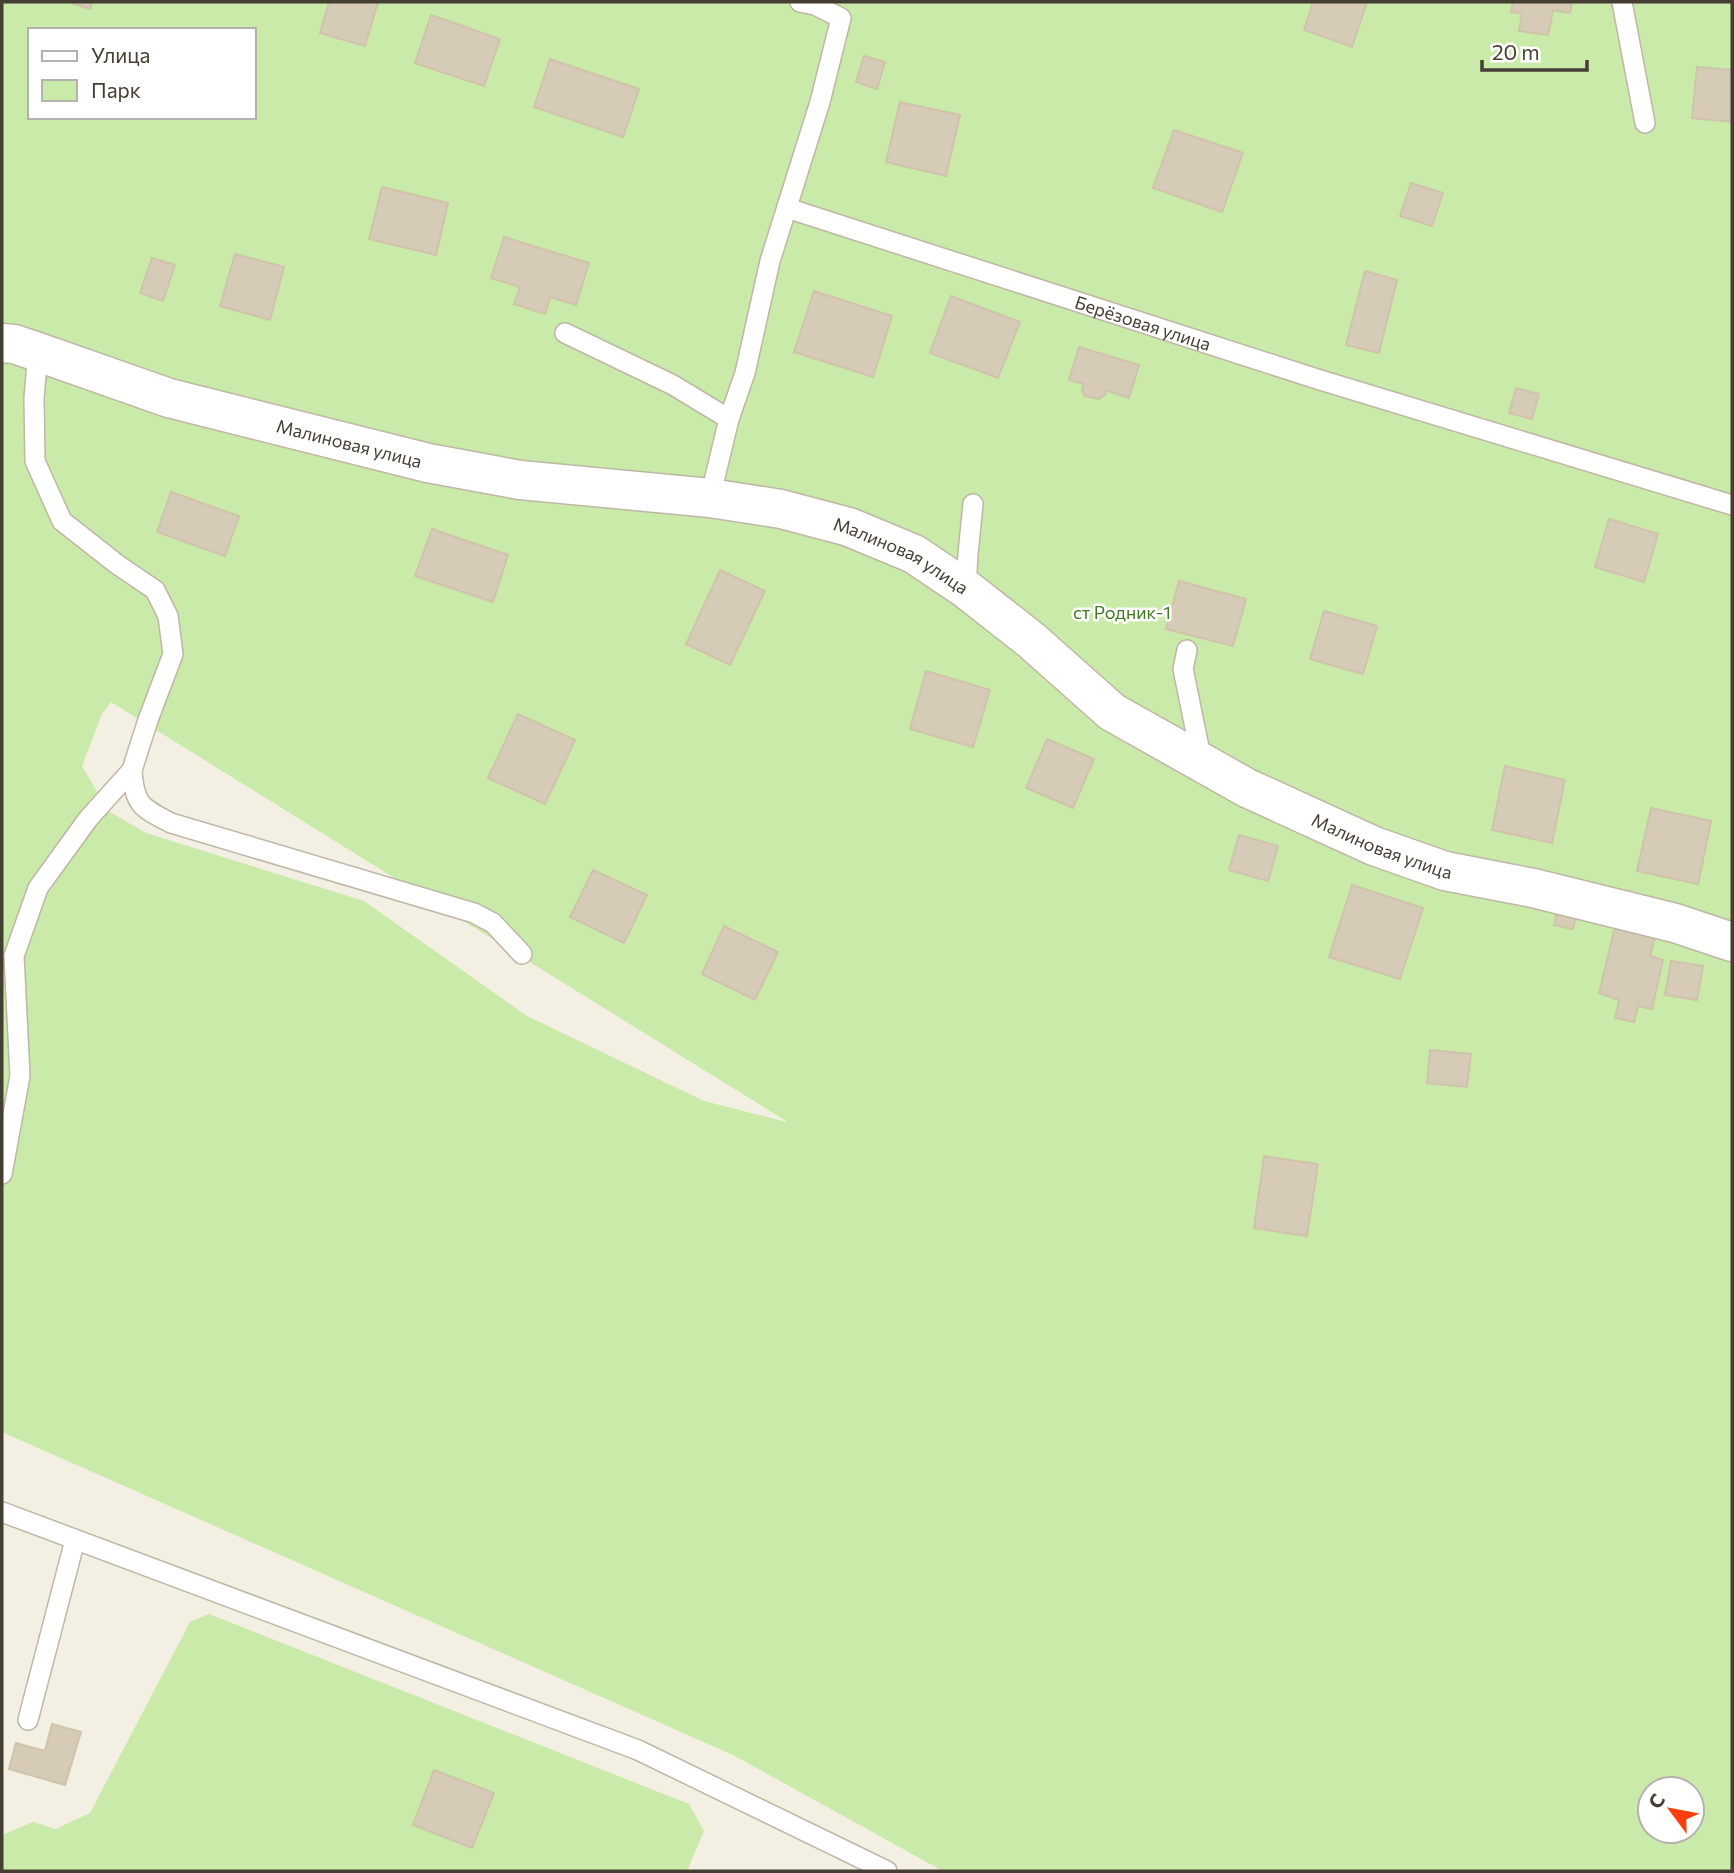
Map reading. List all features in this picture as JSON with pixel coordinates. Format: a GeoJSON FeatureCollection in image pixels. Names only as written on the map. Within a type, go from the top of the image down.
{"type":"FeatureCollection","features":[{"type":"Feature","properties":{"kind":"street","name":"Малиновая улица"},"geometry":{"type":"LineString","coordinates":[[2,343],[14,344],[169,398],[428,463],[520,480],[710,498],[781,509],[849,527],[914,554],[966,589],[1031,640],[1112,712],[1247,788],[1374,846],[1445,871],[1533,888],[1675,923],[1732,942]]}},
{"type":"Feature","properties":{"kind":"lane"},"geometry":{"type":"LineString","coordinates":[[1622,2],[1645,123]]}},
{"type":"Feature","properties":{"kind":"lane"},"geometry":{"type":"LineString","coordinates":[[710,498],[729,419],[745,373],[770,261],[820,102],[844,10],[810,3]]}},
{"type":"Feature","properties":{"kind":"lane","name":"Берёзовая улица"},"geometry":{"type":"LineString","coordinates":[[787,208],[1317,379],[1732,505]]}},
{"type":"Feature","properties":{"kind":"lane"},"geometry":{"type":"LineString","coordinates":[[565,333],[673,386],[729,419]]}},
{"type":"Feature","properties":{"kind":"lane"},"geometry":{"type":"LineString","coordinates":[[38,352],[34,398],[35,461],[62,521],[155,590],[168,616],[173,653],[132,770],[133,789],[145,810],[171,823],[474,913],[493,923],[522,954]]}},
{"type":"Feature","properties":{"kind":"lane"},"geometry":{"type":"LineString","coordinates":[[966,589],[973,504]]}},
{"type":"Feature","properties":{"kind":"lane"},"geometry":{"type":"LineString","coordinates":[[1187,650],[1183,668],[1202,763]]}},
{"type":"Feature","properties":{"kind":"lane"},"geometry":{"type":"LineString","coordinates":[[2,1174],[20,1076],[14,956],[38,888],[88,819],[132,770]]}},
{"type":"Feature","properties":{"kind":"lane"},"geometry":{"type":"LineString","coordinates":[[2,1513],[638,1750],[887,1871]]}},
{"type":"Feature","properties":{"kind":"lane"},"geometry":{"type":"LineString","coordinates":[[28,1720],[75,1540]]}},
{"type":"Feature","properties":{"kind":"green space","name":"ст Родник-1"},"geometry":{"type":"Polygon","coordinates":[[[2,2],[1732,2],[1732,1871],[943,1871],[733,1755],[2,1432],[2,2]],[[111,702],[102,714],[82,766],[108,811],[146,833],[364,901],[527,1016],[704,1101],[786,1121],[111,702]]]}},
{"type":"Feature","properties":{"kind":"green space"},"geometry":{"type":"Polygon","coordinates":[[[209,1614],[689,1804],[704,1831],[687,1871],[2,1871],[2,1835],[33,1822],[56,1829],[90,1813],[190,1622],[209,1614]]]}},
{"type":"Feature","properties":{"kind":"building"},"geometry":{"type":"Polygon","coordinates":[[[69,2],[92,2],[90,9],[69,2]]]}},
{"type":"Feature","properties":{"kind":"building"},"geometry":{"type":"Polygon","coordinates":[[[329,2],[378,2],[365,46],[320,33],[329,2]]]}},
{"type":"Feature","properties":{"kind":"building"},"geometry":{"type":"Polygon","coordinates":[[[1313,2],[1367,2],[1352,47],[1304,30],[1313,2]]]}},
{"type":"Feature","properties":{"kind":"building"},"geometry":{"type":"Polygon","coordinates":[[[1513,2],[1572,2],[1570,13],[1553,10],[1548,35],[1519,31],[1522,14],[1511,12],[1513,2]]]}},
{"type":"Feature","properties":{"kind":"building"},"geometry":{"type":"Polygon","coordinates":[[[431,15],[500,39],[484,86],[415,63],[431,15]]]}},
{"type":"Feature","properties":{"kind":"building"},"geometry":{"type":"Polygon","coordinates":[[[864,56],[885,62],[877,89],[856,82],[864,56]]]}},
{"type":"Feature","properties":{"kind":"building"},"geometry":{"type":"Polygon","coordinates":[[[550,59],[639,89],[623,137],[534,107],[550,59]]]}},
{"type":"Feature","properties":{"kind":"building"},"geometry":{"type":"Polygon","coordinates":[[[1697,67],[1732,70],[1732,122],[1692,118],[1697,67]]]}},
{"type":"Feature","properties":{"kind":"building"},"geometry":{"type":"Polygon","coordinates":[[[900,102],[960,115],[946,176],[886,162],[900,102]]]}},
{"type":"Feature","properties":{"kind":"building"},"geometry":{"type":"Polygon","coordinates":[[[1174,130],[1243,153],[1222,212],[1153,188],[1174,130]]]}},
{"type":"Feature","properties":{"kind":"building"},"geometry":{"type":"Polygon","coordinates":[[[1411,183],[1443,193],[1432,226],[1400,216],[1411,183]]]}},
{"type":"Feature","properties":{"kind":"building"},"geometry":{"type":"Polygon","coordinates":[[[382,187],[448,203],[436,255],[369,239],[382,187]]]}},
{"type":"Feature","properties":{"kind":"building"},"geometry":{"type":"Polygon","coordinates":[[[504,237],[589,263],[576,305],[550,297],[545,314],[514,304],[520,287],[491,278],[504,237]]]}},
{"type":"Feature","properties":{"kind":"building"},"geometry":{"type":"Polygon","coordinates":[[[235,254],[284,267],[270,320],[220,306],[235,254]]]}},
{"type":"Feature","properties":{"kind":"building"},"geometry":{"type":"Polygon","coordinates":[[[152,258],[175,265],[163,301],[140,293],[152,258]]]}},
{"type":"Feature","properties":{"kind":"building"},"geometry":{"type":"Polygon","coordinates":[[[1365,271],[1397,280],[1379,353],[1346,345],[1365,271]]]}},
{"type":"Feature","properties":{"kind":"building"},"geometry":{"type":"Polygon","coordinates":[[[814,291],[892,316],[873,377],[794,352],[814,291]]]}},
{"type":"Feature","properties":{"kind":"building"},"geometry":{"type":"Polygon","coordinates":[[[951,296],[1020,322],[998,378],[930,353],[951,296]]]}},
{"type":"Feature","properties":{"kind":"building"},"geometry":{"type":"Polygon","coordinates":[[[1079,347],[1139,365],[1129,398],[1106,390],[1105,395],[1099,399],[1085,396],[1082,391],[1084,384],[1069,380],[1079,347]]]}},
{"type":"Feature","properties":{"kind":"building"},"geometry":{"type":"Polygon","coordinates":[[[1516,388],[1539,394],[1532,419],[1509,413],[1516,388]]]}},
{"type":"Feature","properties":{"kind":"building"},"geometry":{"type":"Polygon","coordinates":[[[171,492],[239,516],[225,556],[157,532],[171,492]]]}},
{"type":"Feature","properties":{"kind":"building"},"geometry":{"type":"Polygon","coordinates":[[[1609,519],[1658,534],[1644,582],[1595,567],[1609,519]]]}},
{"type":"Feature","properties":{"kind":"building"},"geometry":{"type":"Polygon","coordinates":[[[432,529],[508,555],[493,602],[415,576],[432,529]]]}},
{"type":"Feature","properties":{"kind":"building"},"geometry":{"type":"Polygon","coordinates":[[[720,570],[765,591],[730,665],[686,644],[720,570]]]}},
{"type":"Feature","properties":{"kind":"building"},"geometry":{"type":"Polygon","coordinates":[[[1179,581],[1246,599],[1233,646],[1166,629],[1179,581]]]}},
{"type":"Feature","properties":{"kind":"building"},"geometry":{"type":"Polygon","coordinates":[[[1324,611],[1377,626],[1363,674],[1310,659],[1324,611]]]}},
{"type":"Feature","properties":{"kind":"building"},"geometry":{"type":"Polygon","coordinates":[[[926,671],[990,690],[973,747],[910,729],[926,671]]]}},
{"type":"Feature","properties":{"kind":"building"},"geometry":{"type":"Polygon","coordinates":[[[518,714],[575,740],[545,804],[488,778],[518,714]]]}},
{"type":"Feature","properties":{"kind":"building"},"geometry":{"type":"Polygon","coordinates":[[[1047,739],[1094,759],[1073,808],[1026,788],[1047,739]]]}},
{"type":"Feature","properties":{"kind":"building"},"geometry":{"type":"Polygon","coordinates":[[[1505,766],[1565,780],[1552,843],[1492,830],[1505,766]]]}},
{"type":"Feature","properties":{"kind":"building"},"geometry":{"type":"Polygon","coordinates":[[[1651,808],[1711,821],[1698,884],[1637,871],[1651,808]]]}},
{"type":"Feature","properties":{"kind":"building"},"geometry":{"type":"Polygon","coordinates":[[[1239,835],[1278,846],[1268,881],[1229,870],[1239,835]]]}},
{"type":"Feature","properties":{"kind":"building"},"geometry":{"type":"Polygon","coordinates":[[[593,870],[647,895],[624,943],[570,917],[593,870]]]}},
{"type":"Feature","properties":{"kind":"building"},"geometry":{"type":"Polygon","coordinates":[[[1352,885],[1423,908],[1400,979],[1329,957],[1352,885]]]}},
{"type":"Feature","properties":{"kind":"building"},"geometry":{"type":"Polygon","coordinates":[[[1557,912],[1576,917],[1573,929],[1554,925],[1557,912]]]}},
{"type":"Feature","properties":{"kind":"building"},"geometry":{"type":"Polygon","coordinates":[[[724,926],[778,952],[755,1000],[702,974],[724,926]]]}},
{"type":"Feature","properties":{"kind":"building"},"geometry":{"type":"Polygon","coordinates":[[[1615,927],[1655,937],[1650,956],[1663,960],[1652,1009],[1638,1006],[1634,1022],[1615,1018],[1619,1000],[1599,993],[1615,927]]]}},
{"type":"Feature","properties":{"kind":"building"},"geometry":{"type":"Polygon","coordinates":[[[1671,961],[1703,966],[1697,1000],[1665,995],[1671,961]]]}},
{"type":"Feature","properties":{"kind":"building"},"geometry":{"type":"Polygon","coordinates":[[[1430,1050],[1471,1054],[1467,1087],[1427,1083],[1430,1050]]]}},
{"type":"Feature","properties":{"kind":"building"},"geometry":{"type":"Polygon","coordinates":[[[1264,1156],[1318,1164],[1307,1236],[1254,1228],[1264,1156]]]}},
{"type":"Feature","properties":{"kind":"building"},"geometry":{"type":"Polygon","coordinates":[[[52,1724],[81,1732],[65,1785],[9,1769],[16,1743],[45,1751],[52,1724]]]}},
{"type":"Feature","properties":{"kind":"building"},"geometry":{"type":"Polygon","coordinates":[[[434,1770],[494,1793],[472,1848],[413,1825],[434,1770]]]}}]}
